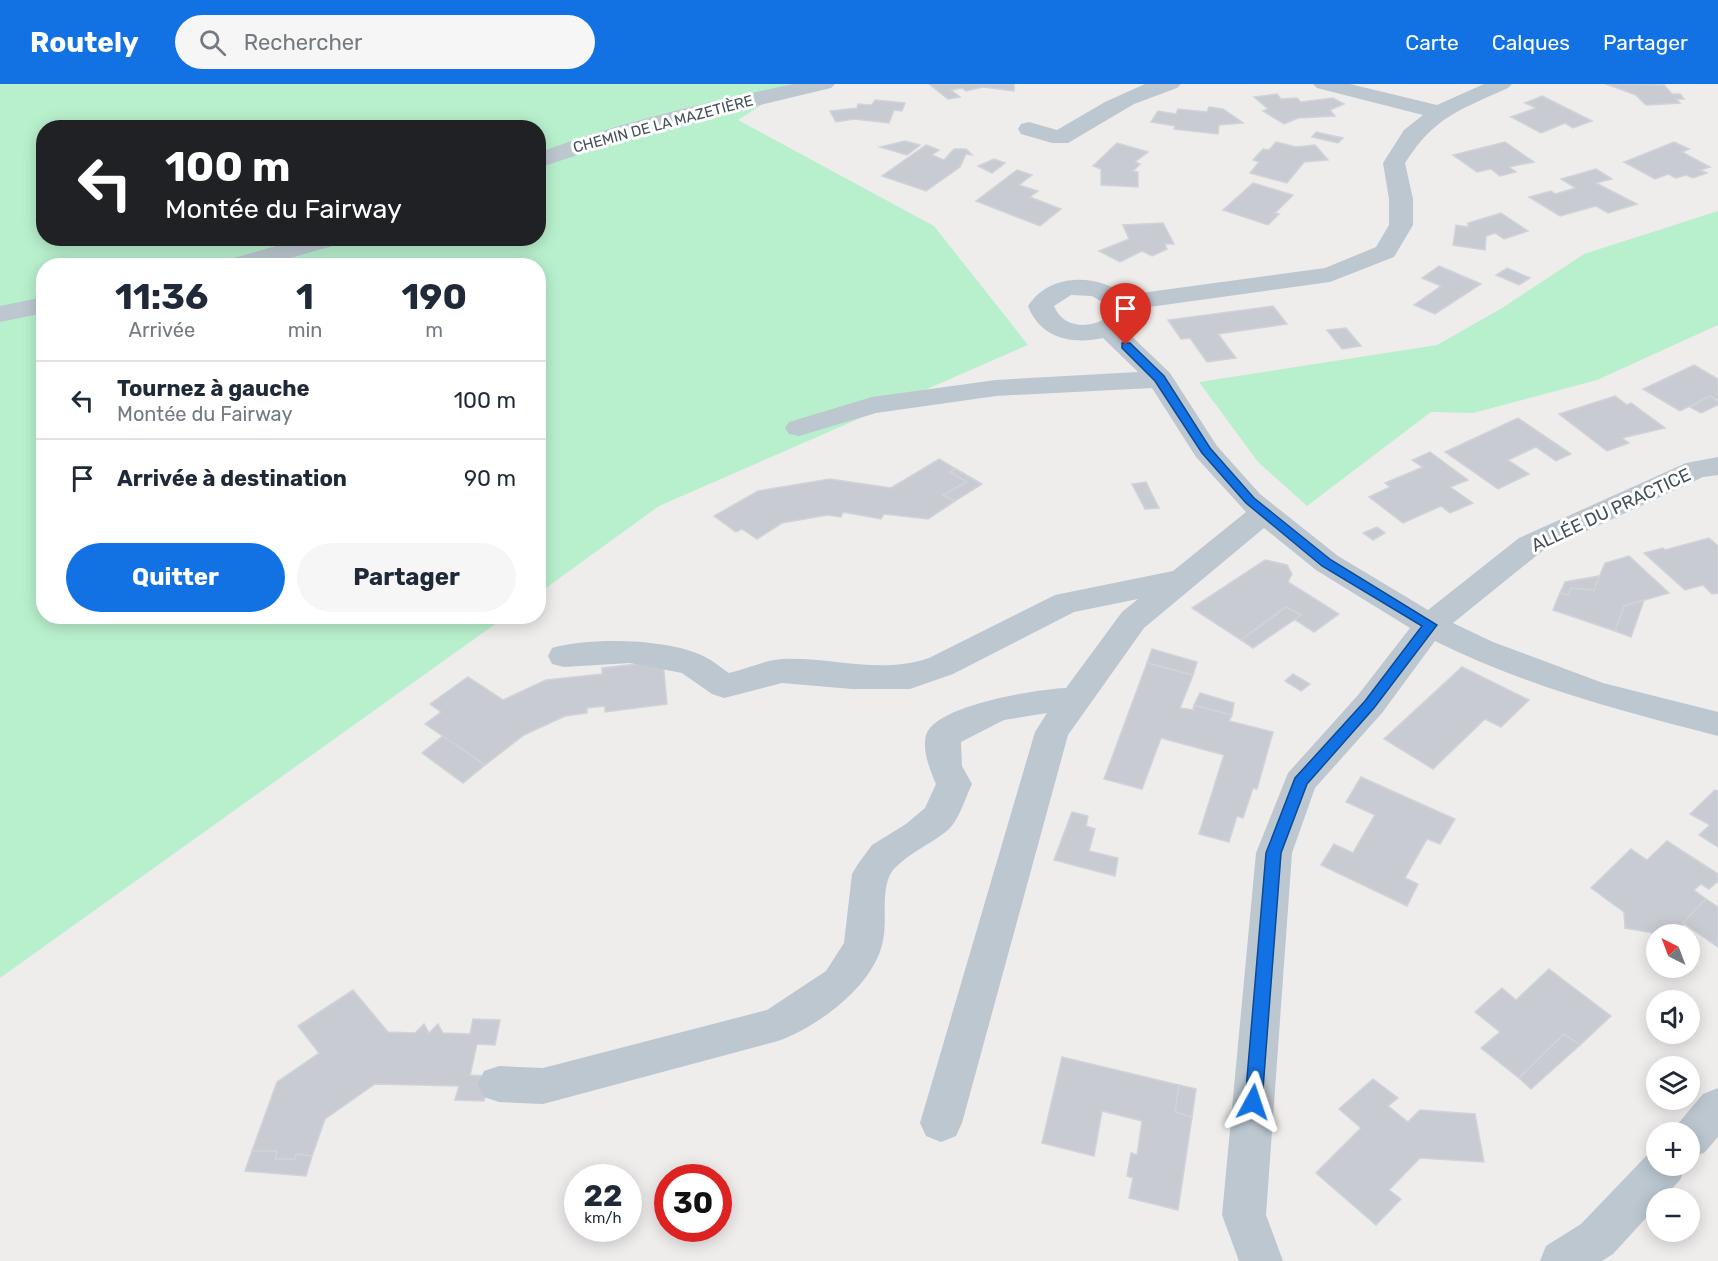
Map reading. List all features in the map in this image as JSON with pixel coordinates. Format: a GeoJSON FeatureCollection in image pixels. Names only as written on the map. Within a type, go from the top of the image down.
{"type":"FeatureCollection","features":[{"type":"Feature","properties":{"kind":"street","name":"CHEMIN DE LA MAZETIÈRE"},"geometry":{"type":"LineString","coordinates":[[546,158],[570,148],[671,121],[824,84]]}},
{"type":"Feature","properties":{"kind":"street"},"geometry":{"type":"LineString","coordinates":[[1029,129],[1060,138],[1112,106],[1149,88],[1170,84]]}},
{"type":"Feature","properties":{"kind":"street"},"geometry":{"type":"LineString","coordinates":[[1324,84],[1439,112]]}},
{"type":"Feature","properties":{"kind":"street"},"geometry":{"type":"LineString","coordinates":[[1501,84],[1439,112],[1412,135],[1394,163],[1401,199],[1401,225],[1385,252],[1330,275],[1115,316],[1160,379],[1206,451],[1250,501],[1327,563],[1431,625],[1481,650],[1596,693],[1718,724]]}},
{"type":"Feature","properties":{"kind":"street"},"geometry":{"type":"LineString","coordinates":[[261,258],[305,246]]}},
{"type":"Feature","properties":{"kind":"street"},"geometry":{"type":"LineString","coordinates":[[0,314],[36,307]]}},
{"type":"Feature","properties":{"kind":"street"},"geometry":{"type":"LineString","coordinates":[[799,428],[872,405],[973,391],[1160,379]]}},
{"type":"Feature","properties":{"kind":"street","name":"ALLÉE DU PRACTICE"},"geometry":{"type":"LineString","coordinates":[[1261,1261],[1244,1215],[1274,853],[1300,782],[1370,704],[1431,625],[1530,545],[1696,470],[1718,466]]}},
{"type":"Feature","properties":{"kind":"street"},"geometry":{"type":"LineString","coordinates":[[941,1123],[1052,732],[1133,620],[1265,512]]}},
{"type":"Feature","properties":{"kind":"street"},"geometry":{"type":"LineString","coordinates":[[564,656],[630,652],[691,663],[724,686],[782,671],[852,677],[910,677],[940,666],[1066,603],[1182,579]]}},
{"type":"Feature","properties":{"kind":"street"},"geometry":{"type":"LineString","coordinates":[[499,1084],[543,1086],[778,1024],[840,983],[863,946],[871,874],[885,855],[919,834],[939,817],[954,784],[945,766],[943,736],[976,716],[1018,702],[1076,699]]}},
{"type":"Feature","properties":{"kind":"street"},"geometry":{"type":"LineString","coordinates":[[1700,1127],[1718,1107]]}},
{"type":"Feature","properties":{"kind":"street"},"geometry":{"type":"LineString","coordinates":[[1562,1261],[1597,1239],[1656,1176]]}},
{"type":"Feature","properties":{"kind":"green space"},"geometry":{"type":"Polygon","coordinates":[[[0,84],[794,84],[738,120],[934,226],[1028,345],[659,506],[546,588],[546,258],[36,258],[36,624],[495,624],[0,978],[0,84]]]}},
{"type":"Feature","properties":{"kind":"green space"},"geometry":{"type":"Polygon","coordinates":[[[1718,211],[1718,325],[1597,380],[1473,413],[1431,412],[1307,506],[1258,462],[1199,382],[1437,345],[1502,308],[1584,254],[1718,211]]]}},
{"type":"Feature","properties":{"kind":"building"},"geometry":{"type":"Polygon","coordinates":[[[929,84],[1014,84],[1014,91],[983,87],[966,91],[962,88],[951,90],[960,97],[948,99],[929,84]]]}},
{"type":"Feature","properties":{"kind":"building"},"geometry":{"type":"Polygon","coordinates":[[[1606,84],[1664,85],[1672,94],[1680,94],[1684,99],[1676,99],[1680,103],[1646,105],[1636,95],[1606,84]]]}},
{"type":"Feature","properties":{"kind":"building"},"geometry":{"type":"Polygon","coordinates":[[[1277,94],[1281,99],[1297,98],[1301,102],[1333,98],[1344,104],[1330,110],[1335,116],[1298,118],[1284,124],[1263,111],[1268,109],[1254,97],[1277,94]]]}},
{"type":"Feature","properties":{"kind":"building"},"geometry":{"type":"Polygon","coordinates":[[[1542,96],[1592,121],[1573,128],[1565,123],[1541,133],[1511,117],[1536,108],[1525,103],[1542,96]]]}},
{"type":"Feature","properties":{"kind":"building"},"geometry":{"type":"Polygon","coordinates":[[[875,100],[905,103],[902,111],[894,110],[889,123],[854,119],[836,122],[830,111],[857,108],[858,104],[872,105],[875,100]]]}},
{"type":"Feature","properties":{"kind":"building"},"geometry":{"type":"Polygon","coordinates":[[[1209,107],[1223,109],[1243,123],[1219,125],[1218,134],[1174,129],[1175,126],[1151,122],[1158,111],[1176,114],[1178,109],[1207,112],[1209,107]]]}},
{"type":"Feature","properties":{"kind":"building"},"geometry":{"type":"Polygon","coordinates":[[[1316,132],[1343,138],[1338,143],[1312,137],[1316,132]]]}},
{"type":"Feature","properties":{"kind":"building"},"geometry":{"type":"Polygon","coordinates":[[[905,141],[920,145],[907,155],[880,147],[905,141]]]}},
{"type":"Feature","properties":{"kind":"building"},"geometry":{"type":"Polygon","coordinates":[[[1276,142],[1296,147],[1315,145],[1328,160],[1304,162],[1287,183],[1250,173],[1259,162],[1253,160],[1263,149],[1269,150],[1276,142]]]}},
{"type":"Feature","properties":{"kind":"building"},"geometry":{"type":"Polygon","coordinates":[[[1505,142],[1534,162],[1509,167],[1516,172],[1500,176],[1491,169],[1477,172],[1453,155],[1505,142]]]}},
{"type":"Feature","properties":{"kind":"building"},"geometry":{"type":"Polygon","coordinates":[[[1674,142],[1689,149],[1682,152],[1710,167],[1700,170],[1707,173],[1693,178],[1686,175],[1676,178],[1668,174],[1655,179],[1624,162],[1674,142]]]}},
{"type":"Feature","properties":{"kind":"building"},"geometry":{"type":"Polygon","coordinates":[[[1117,143],[1148,152],[1135,162],[1140,164],[1133,171],[1138,172],[1138,187],[1101,185],[1101,169],[1093,166],[1117,143]]]}},
{"type":"Feature","properties":{"kind":"building"},"geometry":{"type":"Polygon","coordinates":[[[926,145],[939,150],[932,155],[944,160],[954,149],[966,149],[972,155],[966,154],[960,167],[926,191],[882,176],[926,145]]]}},
{"type":"Feature","properties":{"kind":"building"},"geometry":{"type":"Polygon","coordinates":[[[994,159],[1005,163],[992,173],[978,166],[994,159]]]}},
{"type":"Feature","properties":{"kind":"building"},"geometry":{"type":"Polygon","coordinates":[[[1596,169],[1612,179],[1596,183],[1637,204],[1608,213],[1596,206],[1560,216],[1529,197],[1551,191],[1555,194],[1576,188],[1561,179],[1596,169]]]}},
{"type":"Feature","properties":{"kind":"building"},"geometry":{"type":"Polygon","coordinates":[[[1017,170],[1032,175],[1019,185],[1038,191],[1030,197],[1061,209],[1040,226],[976,201],[1017,170]]]}},
{"type":"Feature","properties":{"kind":"building"},"geometry":{"type":"Polygon","coordinates":[[[1253,183],[1293,195],[1275,213],[1279,214],[1268,225],[1223,210],[1253,183]]]}},
{"type":"Feature","properties":{"kind":"building"},"geometry":{"type":"Polygon","coordinates":[[[1501,213],[1528,231],[1504,239],[1495,233],[1486,236],[1485,250],[1453,245],[1456,225],[1468,227],[1468,223],[1501,213]]]}},
{"type":"Feature","properties":{"kind":"building"},"geometry":{"type":"Polygon","coordinates":[[[1163,223],[1174,244],[1165,244],[1167,249],[1152,256],[1142,251],[1120,262],[1099,251],[1129,239],[1123,225],[1163,223]]]}},
{"type":"Feature","properties":{"kind":"building"},"geometry":{"type":"Polygon","coordinates":[[[1439,266],[1481,284],[1435,314],[1414,305],[1441,286],[1422,278],[1439,266]]]}},
{"type":"Feature","properties":{"kind":"building"},"geometry":{"type":"Polygon","coordinates":[[[1507,268],[1530,278],[1519,285],[1496,275],[1507,268]]]}},
{"type":"Feature","properties":{"kind":"building"},"geometry":{"type":"Polygon","coordinates":[[[1273,306],[1287,324],[1218,334],[1236,358],[1207,362],[1190,338],[1181,339],[1168,320],[1273,306]]]}},
{"type":"Feature","properties":{"kind":"building"},"geometry":{"type":"Polygon","coordinates":[[[1346,328],[1361,346],[1342,349],[1327,330],[1346,328]]]}},
{"type":"Feature","properties":{"kind":"building"},"geometry":{"type":"Polygon","coordinates":[[[1694,365],[1718,379],[1718,401],[1710,396],[1680,411],[1643,389],[1694,365]]]}},
{"type":"Feature","properties":{"kind":"building"},"geometry":{"type":"Polygon","coordinates":[[[1615,396],[1627,405],[1631,403],[1665,428],[1622,438],[1629,443],[1607,451],[1559,414],[1615,396]]]}},
{"type":"Feature","properties":{"kind":"building"},"geometry":{"type":"Polygon","coordinates":[[[1710,396],[1718,401],[1718,405],[1701,413],[1690,407],[1710,396]]]}},
{"type":"Feature","properties":{"kind":"building"},"geometry":{"type":"Polygon","coordinates":[[[1518,418],[1571,454],[1556,461],[1536,447],[1508,460],[1529,474],[1498,489],[1445,452],[1518,418]]]}},
{"type":"Feature","properties":{"kind":"building"},"geometry":{"type":"Polygon","coordinates":[[[1430,452],[1468,480],[1450,487],[1473,503],[1450,513],[1441,506],[1403,523],[1369,497],[1390,487],[1385,483],[1423,467],[1412,460],[1430,452]]]}},
{"type":"Feature","properties":{"kind":"building"},"geometry":{"type":"Polygon","coordinates":[[[939,459],[956,469],[950,472],[967,482],[943,495],[955,501],[928,519],[884,514],[881,519],[843,512],[841,517],[827,515],[782,523],[757,539],[742,529],[736,532],[714,516],[758,491],[830,479],[891,488],[939,459]]]}},
{"type":"Feature","properties":{"kind":"building"},"geometry":{"type":"Polygon","coordinates":[[[956,469],[982,484],[955,501],[943,495],[967,482],[950,472],[956,469]]]}},
{"type":"Feature","properties":{"kind":"building"},"geometry":{"type":"Polygon","coordinates":[[[1146,482],[1159,508],[1145,509],[1132,484],[1146,482]]]}},
{"type":"Feature","properties":{"kind":"building"},"geometry":{"type":"Polygon","coordinates":[[[1377,527],[1385,533],[1373,540],[1363,533],[1377,527]]]}},
{"type":"Feature","properties":{"kind":"building"},"geometry":{"type":"Polygon","coordinates":[[[1709,538],[1718,546],[1718,593],[1712,594],[1703,585],[1685,590],[1644,553],[1663,548],[1665,550],[1709,538]]]}},
{"type":"Feature","properties":{"kind":"building"},"geometry":{"type":"Polygon","coordinates":[[[1629,556],[1669,593],[1624,606],[1615,631],[1553,610],[1560,593],[1568,595],[1571,588],[1594,590],[1605,563],[1629,556]]]}},
{"type":"Feature","properties":{"kind":"building"},"geometry":{"type":"Polygon","coordinates":[[[1265,560],[1287,565],[1292,574],[1288,582],[1339,614],[1314,632],[1294,619],[1301,615],[1286,607],[1241,640],[1192,608],[1265,560]]]}},
{"type":"Feature","properties":{"kind":"building"},"geometry":{"type":"Polygon","coordinates":[[[1599,576],[1594,590],[1571,588],[1568,595],[1560,593],[1565,582],[1599,576]]]}},
{"type":"Feature","properties":{"kind":"building"},"geometry":{"type":"Polygon","coordinates":[[[1644,600],[1631,637],[1615,631],[1624,606],[1644,600]]]}},
{"type":"Feature","properties":{"kind":"building"},"geometry":{"type":"Polygon","coordinates":[[[1286,607],[1301,615],[1253,648],[1241,640],[1286,607]]]}},
{"type":"Feature","properties":{"kind":"building"},"geometry":{"type":"Polygon","coordinates":[[[1152,649],[1197,662],[1193,675],[1147,663],[1152,649]]]}},
{"type":"Feature","properties":{"kind":"building"},"geometry":{"type":"Polygon","coordinates":[[[663,661],[667,704],[605,712],[605,706],[587,708],[587,713],[565,716],[524,735],[485,765],[425,724],[441,712],[430,704],[468,677],[503,700],[546,680],[602,674],[602,668],[663,661]]]}},
{"type":"Feature","properties":{"kind":"building"},"geometry":{"type":"Polygon","coordinates":[[[1147,663],[1193,675],[1180,708],[1193,710],[1194,705],[1232,715],[1229,721],[1273,732],[1257,789],[1253,788],[1243,818],[1237,816],[1229,842],[1199,834],[1224,755],[1161,738],[1142,789],[1104,779],[1147,663]]]}},
{"type":"Feature","properties":{"kind":"building"},"geometry":{"type":"Polygon","coordinates":[[[1462,667],[1529,700],[1501,727],[1485,719],[1433,769],[1384,739],[1462,667]]]}},
{"type":"Feature","properties":{"kind":"building"},"geometry":{"type":"Polygon","coordinates":[[[1293,674],[1310,684],[1301,691],[1285,681],[1293,674]]]}},
{"type":"Feature","properties":{"kind":"building"},"geometry":{"type":"Polygon","coordinates":[[[1200,693],[1234,703],[1232,715],[1194,705],[1200,693]]]}},
{"type":"Feature","properties":{"kind":"building"},"geometry":{"type":"Polygon","coordinates":[[[443,736],[485,765],[463,783],[422,753],[443,736]]]}},
{"type":"Feature","properties":{"kind":"building"},"geometry":{"type":"Polygon","coordinates":[[[1361,777],[1455,819],[1440,844],[1427,839],[1405,878],[1418,884],[1407,906],[1321,865],[1334,844],[1353,853],[1375,815],[1346,802],[1361,777]]]}},
{"type":"Feature","properties":{"kind":"building"},"geometry":{"type":"Polygon","coordinates":[[[1715,790],[1718,791],[1718,847],[1699,835],[1710,825],[1690,814],[1715,790]]]}},
{"type":"Feature","properties":{"kind":"building"},"geometry":{"type":"Polygon","coordinates":[[[1072,812],[1088,816],[1086,826],[1095,829],[1089,851],[1118,858],[1115,876],[1054,860],[1072,812]]]}},
{"type":"Feature","properties":{"kind":"building"},"geometry":{"type":"Polygon","coordinates":[[[1667,841],[1718,874],[1718,881],[1709,889],[1701,884],[1694,890],[1706,899],[1683,924],[1646,924],[1646,932],[1625,928],[1624,912],[1591,888],[1631,849],[1647,860],[1667,841]]]}},
{"type":"Feature","properties":{"kind":"building"},"geometry":{"type":"Polygon","coordinates":[[[1706,899],[1718,907],[1718,947],[1700,935],[1700,924],[1683,923],[1706,899]]]}},
{"type":"Feature","properties":{"kind":"building"},"geometry":{"type":"Polygon","coordinates":[[[1549,969],[1611,1016],[1580,1045],[1564,1034],[1519,1078],[1481,1048],[1500,1032],[1475,1012],[1502,988],[1516,1000],[1549,969]]]}},
{"type":"Feature","properties":{"kind":"building"},"geometry":{"type":"Polygon","coordinates":[[[353,990],[388,1032],[415,1033],[424,1024],[429,1033],[438,1024],[443,1033],[470,1034],[473,1019],[500,1020],[495,1045],[477,1044],[470,1075],[488,1076],[484,1101],[455,1100],[459,1086],[375,1084],[325,1119],[312,1156],[296,1154],[295,1159],[275,1159],[277,1151],[252,1151],[277,1082],[319,1053],[298,1026],[353,990]]]}},
{"type":"Feature","properties":{"kind":"building"},"geometry":{"type":"Polygon","coordinates":[[[1564,1034],[1580,1045],[1531,1089],[1519,1078],[1564,1034]]]}},
{"type":"Feature","properties":{"kind":"building"},"geometry":{"type":"Polygon","coordinates":[[[1062,1057],[1179,1085],[1175,1112],[1192,1117],[1178,1210],[1129,1198],[1133,1178],[1127,1176],[1131,1153],[1137,1155],[1142,1121],[1102,1111],[1094,1156],[1042,1143],[1062,1057]]]}},
{"type":"Feature","properties":{"kind":"building"},"geometry":{"type":"Polygon","coordinates":[[[1373,1079],[1398,1098],[1388,1106],[1408,1122],[1420,1110],[1475,1114],[1484,1162],[1420,1158],[1389,1190],[1401,1199],[1376,1225],[1316,1173],[1361,1128],[1339,1109],[1373,1079]]]}},
{"type":"Feature","properties":{"kind":"building"},"geometry":{"type":"Polygon","coordinates":[[[1179,1085],[1196,1089],[1192,1117],[1175,1112],[1179,1085]]]}},
{"type":"Feature","properties":{"kind":"building"},"geometry":{"type":"Polygon","coordinates":[[[252,1151],[277,1151],[275,1159],[295,1159],[296,1154],[312,1156],[306,1176],[245,1171],[252,1151]]]}},
{"type":"Feature","properties":{"kind":"route"},"geometry":{"type":"LineString","coordinates":[[1126,345],[1160,379],[1206,451],[1250,501],[1327,563],[1431,625],[1370,704],[1300,782],[1274,853],[1253,1102]]}}]}
